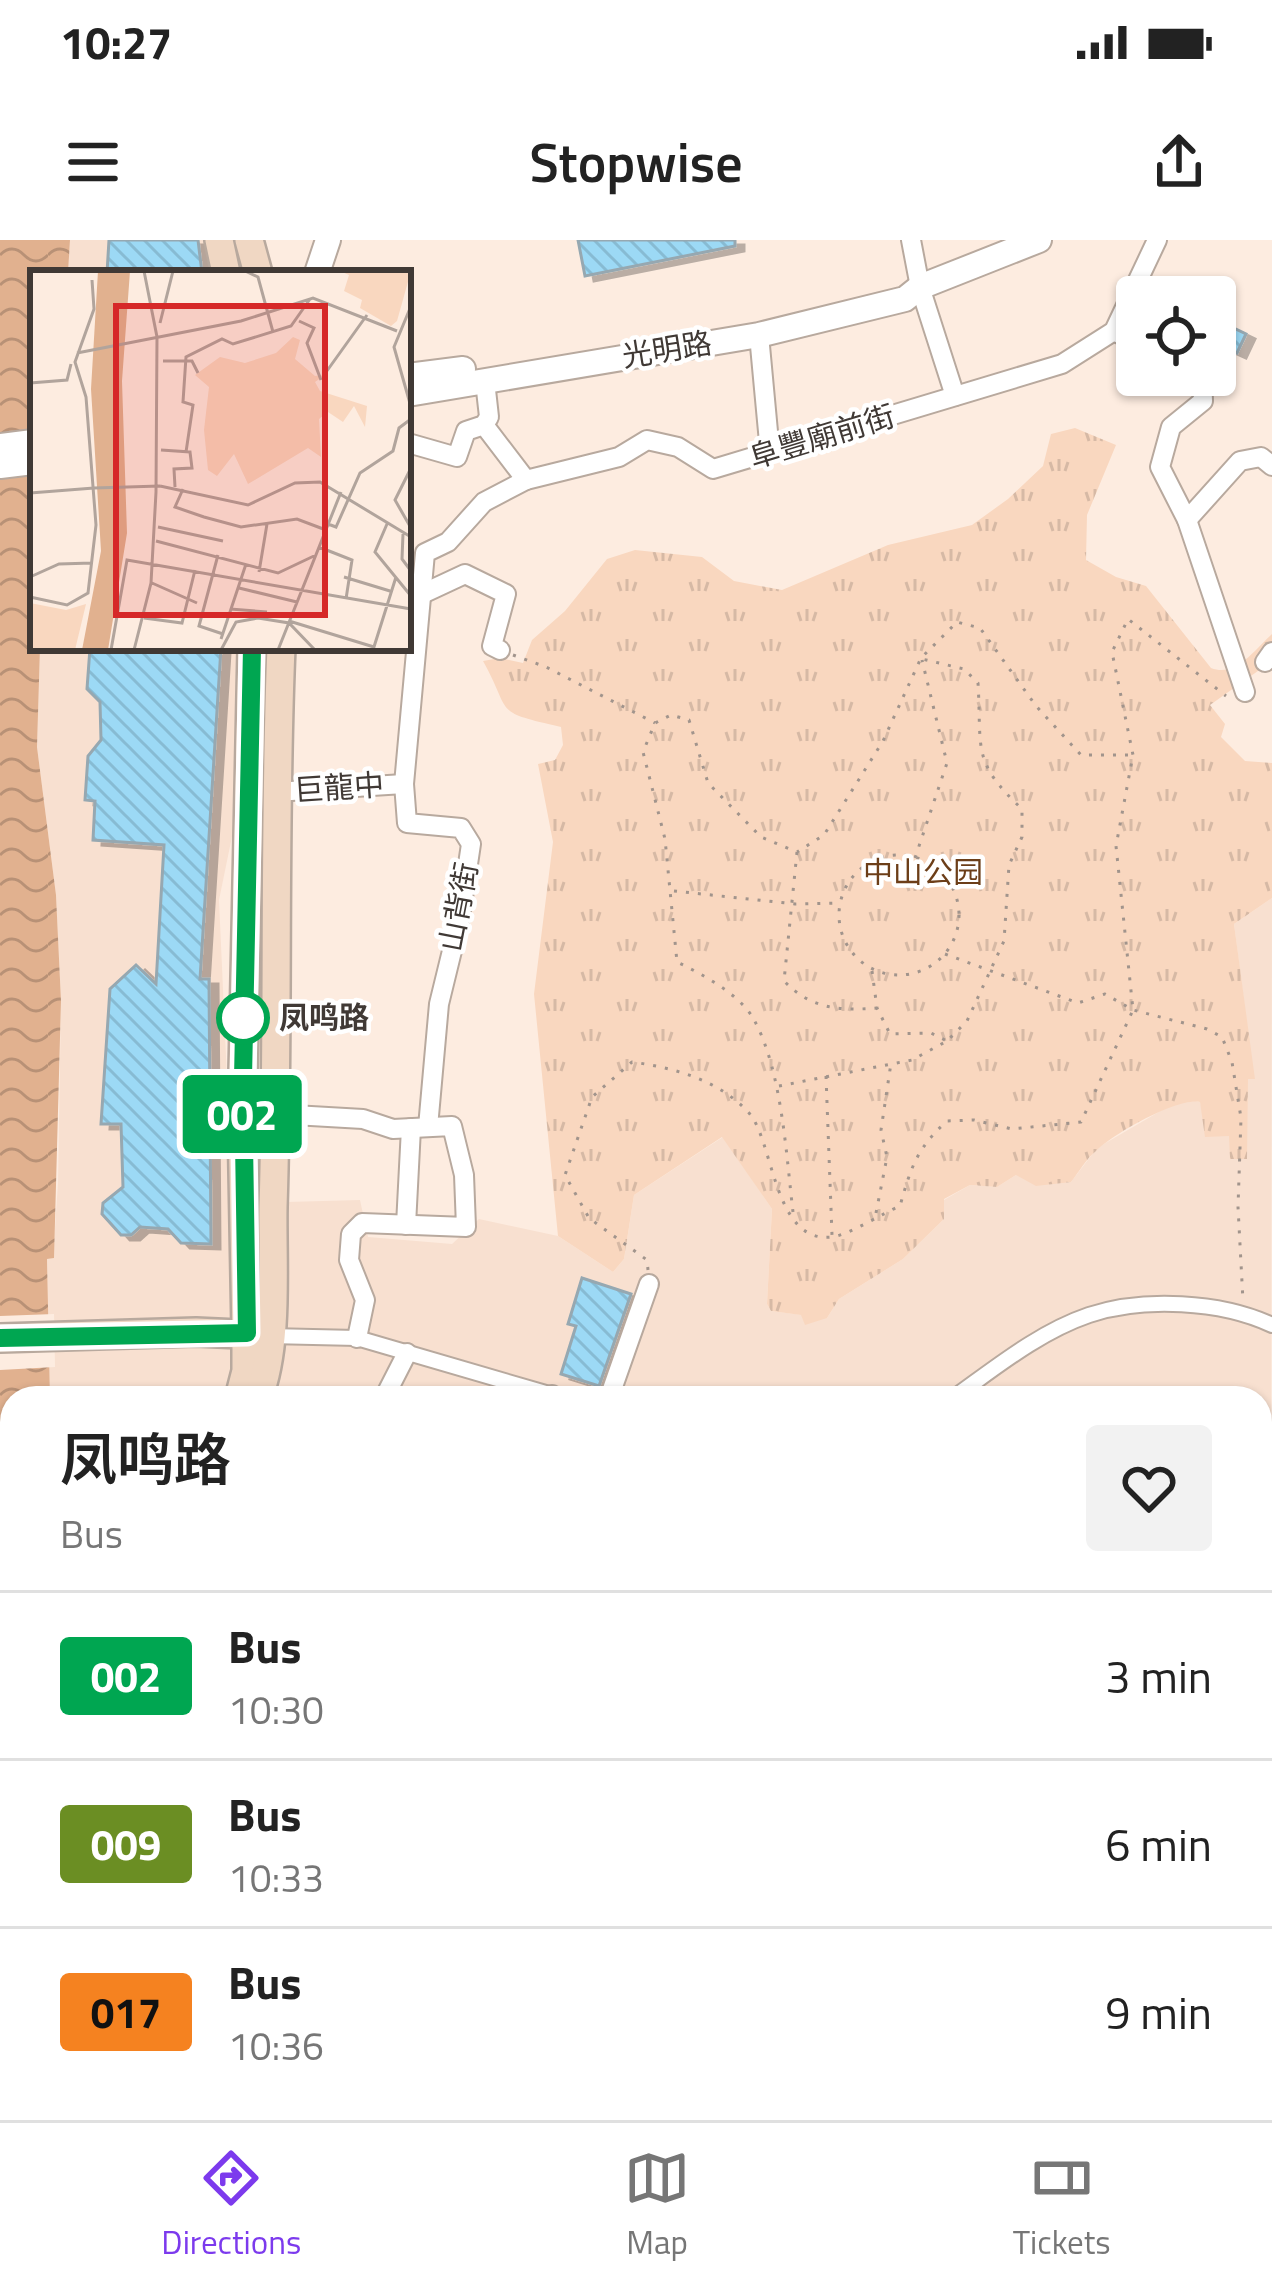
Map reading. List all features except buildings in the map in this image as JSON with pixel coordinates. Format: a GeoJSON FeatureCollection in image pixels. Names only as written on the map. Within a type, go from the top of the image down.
{"type":"FeatureCollection","features":[{"type":"Feature","properties":{"kind":"main road"},"geometry":{"type":"LineString","coordinates":[[220,240],[225,270]]}},
{"type":"Feature","properties":{"kind":"main road"},"geometry":{"type":"LineString","coordinates":[[249,240],[257,270]]}},
{"type":"Feature","properties":{"kind":"main road"},"geometry":{"type":"LineString","coordinates":[[252,651],[243,1074],[258,1386]]}},
{"type":"Feature","properties":{"kind":"main road"},"geometry":{"type":"LineString","coordinates":[[242,1386],[258,1335],[276,1114],[274,792],[280,651]]}},
{"type":"Feature","properties":{"kind":"main road"},"geometry":{"type":"LineString","coordinates":[[0,1338],[258,1335]]}},
{"type":"Feature","properties":{"kind":"street"},"geometry":{"type":"LineString","coordinates":[[318,270],[328,240]]}},
{"type":"Feature","properties":{"kind":"street"},"geometry":{"type":"LineString","coordinates":[[911,240],[920,287],[956,396]]}},
{"type":"Feature","properties":{"kind":"street","name":"光明路"},"geometry":{"type":"LineString","coordinates":[[411,394],[759,335],[905,299],[920,287],[1039,240]]}},
{"type":"Feature","properties":{"kind":"street"},"geometry":{"type":"LineString","coordinates":[[1114,332],[1157,240]]}},
{"type":"Feature","properties":{"kind":"street","name":"光明路"},"geometry":{"type":"LineString","coordinates":[[411,376],[771,316],[901,286],[920,287]]}},
{"type":"Feature","properties":{"kind":"street","name":"阜豐廟前街"},"geometry":{"type":"LineString","coordinates":[[414,594],[425,553],[448,542],[484,502],[526,481],[620,457],[647,440],[678,447],[713,470],[1062,364],[1114,332]]}},
{"type":"Feature","properties":{"kind":"street"},"geometry":{"type":"LineString","coordinates":[[759,335],[770,453]]}},
{"type":"Feature","properties":{"kind":"street"},"geometry":{"type":"LineString","coordinates":[[411,444],[457,457],[466,431],[484,425],[489,417],[484,382]]}},
{"type":"Feature","properties":{"kind":"street"},"geometry":{"type":"LineString","coordinates":[[1203,396],[1203,401],[1171,427],[1160,466],[1187,520],[1245,692]]}},
{"type":"Feature","properties":{"kind":"street"},"geometry":{"type":"LineString","coordinates":[[484,425],[526,481]]}},
{"type":"Feature","properties":{"kind":"street"},"geometry":{"type":"LineString","coordinates":[[0,446],[30,442]]}},
{"type":"Feature","properties":{"kind":"street"},"geometry":{"type":"LineString","coordinates":[[1187,520],[1240,461],[1261,457],[1272,466]]}},
{"type":"Feature","properties":{"kind":"street"},"geometry":{"type":"LineString","coordinates":[[0,466],[30,462]]}},
{"type":"Feature","properties":{"kind":"street"},"geometry":{"type":"LineString","coordinates":[[404,784],[414,594],[465,574],[497,587],[506,594],[492,646],[500,650]]}},
{"type":"Feature","properties":{"kind":"street","name":"巨龍中"},"geometry":{"type":"LineString","coordinates":[[274,792],[404,784]]}},
{"type":"Feature","properties":{"kind":"street","name":"山背街"},"geometry":{"type":"LineString","coordinates":[[404,784],[406,824],[461,828],[471,844],[419,1128]]}},
{"type":"Feature","properties":{"kind":"street"},"geometry":{"type":"LineString","coordinates":[[276,1114],[362,1119],[393,1129],[452,1126],[464,1174],[466,1227],[362,1223],[351,1234],[350,1260],[364,1300],[357,1338]]}},
{"type":"Feature","properties":{"kind":"street"},"geometry":{"type":"LineString","coordinates":[[406,1225],[419,1128]]}},
{"type":"Feature","properties":{"kind":"street"},"geometry":{"type":"LineString","coordinates":[[613,1386],[649,1284]]}},
{"type":"Feature","properties":{"kind":"street"},"geometry":{"type":"LineString","coordinates":[[969,1386],[1016,1352],[1090,1315],[1168,1303],[1243,1311],[1272,1324]]}},
{"type":"Feature","properties":{"kind":"street"},"geometry":{"type":"LineString","coordinates":[[258,1335],[357,1338],[519,1386]]}},
{"type":"Feature","properties":{"kind":"street"},"geometry":{"type":"LineString","coordinates":[[391,1386],[407,1352]]}},
{"type":"Feature","properties":{"kind":"path"},"geometry":{"type":"LineString","coordinates":[[649,1284],[647,1261],[589,1218],[565,1174],[592,1097],[632,1062],[702,1078],[752,1115],[772,1177],[794,1220],[812,1232],[832,1237],[900,1206],[924,1142],[947,1121],[974,1120],[1012,1129],[1081,1122],[1133,1010],[1116,846],[1133,755],[1112,652],[1128,620],[1225,696],[1245,692]]}},
{"type":"Feature","properties":{"kind":"path"},"geometry":{"type":"LineString","coordinates":[[797,852],[824,835],[884,741],[921,658],[956,622],[980,628],[1036,706],[1081,755],[1133,755]]}},
{"type":"Feature","properties":{"kind":"path"},"geometry":{"type":"LineString","coordinates":[[500,650],[546,667],[655,723]]}},
{"type":"Feature","properties":{"kind":"path"},"geometry":{"type":"LineString","coordinates":[[915,857],[947,764],[921,658]]}},
{"type":"Feature","properties":{"kind":"path"},"geometry":{"type":"LineString","coordinates":[[777,1087],[912,1060],[947,1041],[967,1022],[1004,940],[1009,866],[1022,837],[1022,809],[994,784],[983,766],[979,683],[964,669],[921,658]]}},
{"type":"Feature","properties":{"kind":"path"},"geometry":{"type":"LineString","coordinates":[[794,1220],[777,1087],[752,1016],[705,976],[677,962],[665,839],[643,752],[655,723],[670,715],[689,720],[709,783],[761,837],[797,852]]}},
{"type":"Feature","properties":{"kind":"path"},"geometry":{"type":"LineString","coordinates":[[797,852],[784,981],[800,998],[837,1011],[877,1008]]}},
{"type":"Feature","properties":{"kind":"path"},"geometry":{"type":"LineString","coordinates":[[915,857],[947,880],[959,917],[955,937],[930,967],[891,975],[856,958],[844,942],[840,903],[860,870],[877,860],[915,857]]}},
{"type":"Feature","properties":{"kind":"path"},"geometry":{"type":"LineString","coordinates":[[672,891],[794,904],[840,903]]}},
{"type":"Feature","properties":{"kind":"path"},"geometry":{"type":"LineString","coordinates":[[945,954],[1078,1003],[1105,994],[1133,1010],[1222,1037],[1232,1062],[1241,1118],[1238,1207],[1243,1311]]}},
{"type":"Feature","properties":{"kind":"path"},"geometry":{"type":"LineString","coordinates":[[872,969],[877,1008],[890,1034],[931,1034],[947,1041]]}},
{"type":"Feature","properties":{"kind":"path"},"geometry":{"type":"LineString","coordinates":[[875,1216],[887,1157],[881,1130],[892,1061]]}},
{"type":"Feature","properties":{"kind":"path"},"geometry":{"type":"LineString","coordinates":[[826,1075],[832,1237]]}},
{"type":"Feature","properties":{"kind":"shaded area"},"geometry":{"type":"Polygon","coordinates":[[[70,240],[212,240],[217,270],[68,270],[70,240]]]}},
{"type":"Feature","properties":{"kind":"shaded area"},"geometry":{"type":"Polygon","coordinates":[[[40,651],[246,651],[246,768],[219,900],[236,1279],[233,1386],[50,1386],[47,1259],[53,1258],[58,1183],[61,1001],[56,895],[37,747],[40,651]]]}},
{"type":"Feature","properties":{"kind":"shaded area"},"geometry":{"type":"Polygon","coordinates":[[[1272,898],[1271,1386],[273,1386],[286,1202],[360,1200],[368,1237],[452,1244],[479,1219],[558,1236],[613,1272],[624,1259],[634,1195],[723,1137],[772,1209],[767,1304],[771,1311],[827,1318],[839,1299],[903,1259],[944,1219],[944,1200],[970,1185],[997,1187],[1016,1175],[1071,1182],[1097,1148],[1169,1106],[1186,1099],[1200,1102],[1204,1115],[1248,1078],[1254,1079],[1234,924],[1272,898]]]}},
{"type":"Feature","properties":{"kind":"green space","name":"中山公园"},"geometry":{"type":"Polygon","coordinates":[[[1075,428],[1116,445],[1087,515],[1086,560],[1116,577],[1146,586],[1211,668],[1237,666],[1272,634],[1272,661],[1210,705],[1225,724],[1221,737],[1245,761],[1272,763],[1272,898],[1234,924],[1255,1079],[1248,1079],[1247,1159],[1230,1159],[1229,1136],[1205,1137],[1200,1102],[1177,1105],[1104,1144],[1071,1182],[1036,1186],[1016,1175],[997,1187],[970,1185],[944,1199],[944,1219],[903,1259],[839,1299],[827,1318],[805,1325],[801,1315],[771,1311],[767,1304],[772,1209],[722,1137],[634,1195],[624,1259],[613,1272],[558,1236],[534,994],[553,842],[538,764],[555,760],[563,745],[561,727],[524,718],[507,708],[483,661],[500,658],[523,663],[532,640],[565,611],[607,559],[635,550],[702,557],[734,581],[782,590],[888,545],[972,525],[1043,466],[1051,434],[1075,428]]]}},
{"type":"Feature","properties":{"kind":"water"},"geometry":{"type":"Polygon","coordinates":[[[0,240],[70,240],[68,270],[30,270],[30,651],[40,651],[37,747],[56,895],[61,1001],[54,1258],[47,1259],[50,1386],[0,1386],[0,240]]]}},
{"type":"Feature","properties":{"kind":"pier"},"geometry":{"type":"Polygon","coordinates":[[[54,1314],[55,1367],[0,1370],[0,1316],[54,1314]]]}},
{"type":"Feature","properties":{"kind":"bus line","name":"002"},"geometry":{"type":"LineString","coordinates":[[0,1338],[247,1333],[242,1118],[252,651]]}},
{"type":"Feature","properties":{"kind":"place","name":"凤鸣路"},"geometry":{"type":"Point","coordinates":[243,1018]}}]}
